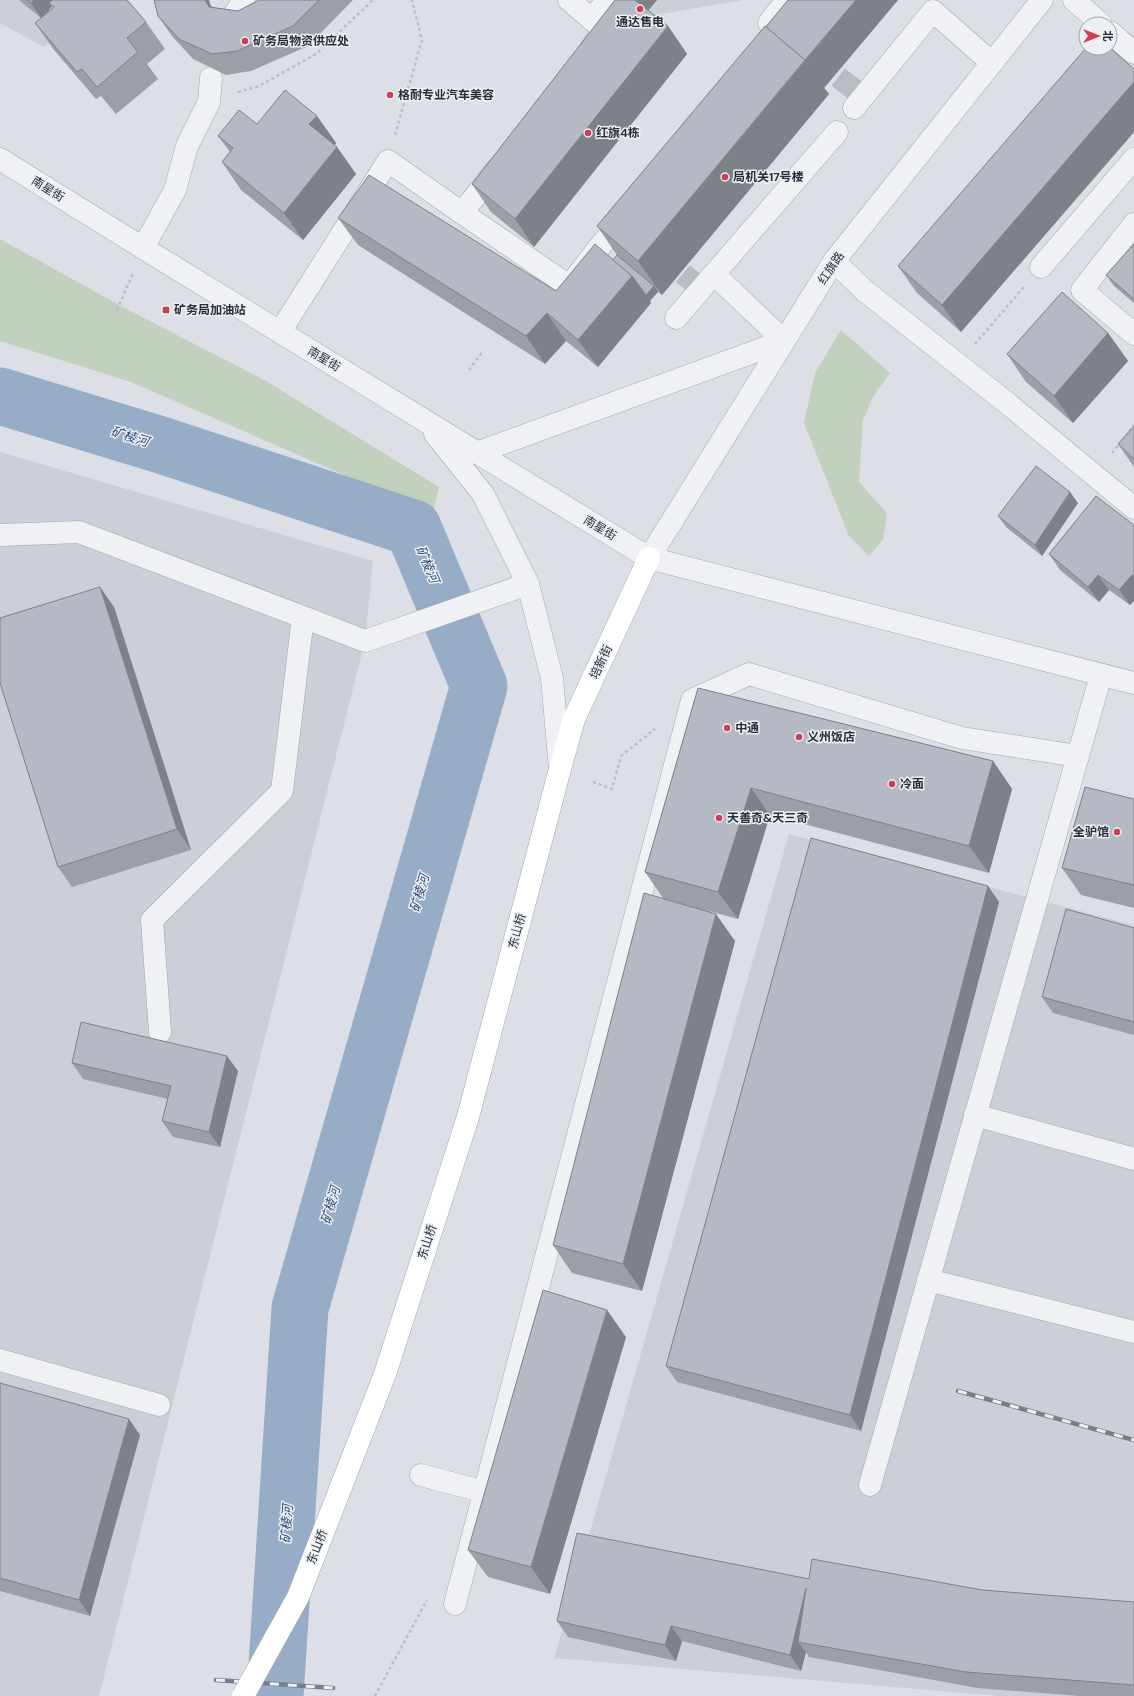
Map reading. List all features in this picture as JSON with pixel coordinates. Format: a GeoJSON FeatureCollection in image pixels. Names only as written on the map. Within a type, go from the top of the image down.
{"type":"FeatureCollection","features":[{"type":"Feature","properties":{"kind":"main road","name":"培新街"},"geometry":{"type":"LineString","coordinates":[[560,769],[574,719],[649,558]]}},
{"type":"Feature","properties":{"kind":"main road","name":"东山桥"},"geometry":{"type":"LineString","coordinates":[[243,1696],[298,1597],[385,1374],[468,1117],[560,769]]}},
{"type":"Feature","properties":{"kind":"street"},"geometry":{"type":"LineString","coordinates":[[230,21],[244,0]]}},
{"type":"Feature","properties":{"kind":"street"},"geometry":{"type":"LineString","coordinates":[[569,0],[604,30],[581,60]]}},
{"type":"Feature","properties":{"kind":"street"},"geometry":{"type":"LineString","coordinates":[[591,19],[608,0]]}},
{"type":"Feature","properties":{"kind":"street"},"geometry":{"type":"LineString","coordinates":[[769,23],[787,0]]}},
{"type":"Feature","properties":{"kind":"street","name":"红旗路"},"geometry":{"type":"LineString","coordinates":[[649,558],[834,261],[1042,0]]}},
{"type":"Feature","properties":{"kind":"street"},"geometry":{"type":"LineString","coordinates":[[1074,0],[1092,16]]}},
{"type":"Feature","properties":{"kind":"street"},"geometry":{"type":"LineString","coordinates":[[854,108],[933,11],[992,63]]}},
{"type":"Feature","properties":{"kind":"street"},"geometry":{"type":"LineString","coordinates":[[1118,39],[1134,53]]}},
{"type":"Feature","properties":{"kind":"street"},"geometry":{"type":"LineString","coordinates":[[143,248],[175,190],[187,146],[209,102],[211,78]]}},
{"type":"Feature","properties":{"kind":"street"},"geometry":{"type":"LineString","coordinates":[[676,318],[837,132]]}},
{"type":"Feature","properties":{"kind":"street"},"geometry":{"type":"LineString","coordinates":[[462,213],[509,152]]}},
{"type":"Feature","properties":{"kind":"street"},"geometry":{"type":"LineString","coordinates":[[1041,267],[1134,158]]}},
{"type":"Feature","properties":{"kind":"street","name":"南星街"},"geometry":{"type":"LineString","coordinates":[[0,159],[649,558],[1134,683]]}},
{"type":"Feature","properties":{"kind":"street"},"geometry":{"type":"LineString","coordinates":[[280,332],[388,161],[569,286],[636,201]]}},
{"type":"Feature","properties":{"kind":"street"},"geometry":{"type":"LineString","coordinates":[[1134,224],[1082,290],[1134,334]]}},
{"type":"Feature","properties":{"kind":"street"},"geometry":{"type":"LineString","coordinates":[[834,261],[865,291],[958,364],[1134,508]]}},
{"type":"Feature","properties":{"kind":"street"},"geometry":{"type":"LineString","coordinates":[[476,453],[784,340],[714,274]]}},
{"type":"Feature","properties":{"kind":"street"},"geometry":{"type":"LineString","coordinates":[[423,419],[483,494],[528,584],[552,678],[560,769]]}},
{"type":"Feature","properties":{"kind":"street"},"geometry":{"type":"LineString","coordinates":[[0,535],[79,532],[365,641],[528,584]]}},
{"type":"Feature","properties":{"kind":"street"},"geometry":{"type":"LineString","coordinates":[[160,1032],[152,920],[282,791],[303,617]]}},
{"type":"Feature","properties":{"kind":"street"},"geometry":{"type":"LineString","coordinates":[[455,1604],[692,700],[749,674],[962,738],[1078,756]]}},
{"type":"Feature","properties":{"kind":"street"},"geometry":{"type":"LineString","coordinates":[[870,1485],[1101,675]]}},
{"type":"Feature","properties":{"kind":"street"},"geometry":{"type":"LineString","coordinates":[[975,1115],[1134,1159]]}},
{"type":"Feature","properties":{"kind":"street"},"geometry":{"type":"LineString","coordinates":[[928,1280],[1134,1332]]}},
{"type":"Feature","properties":{"kind":"street"},"geometry":{"type":"LineString","coordinates":[[0,1360],[159,1405]]}},
{"type":"Feature","properties":{"kind":"street"},"geometry":{"type":"LineString","coordinates":[[421,1475],[485,1492]]}},
{"type":"Feature","properties":{"kind":"path"},"geometry":{"type":"LineString","coordinates":[[209,102],[259,86],[316,54],[373,0]]}},
{"type":"Feature","properties":{"kind":"path"},"geometry":{"type":"LineString","coordinates":[[388,161],[422,40],[412,0]]}},
{"type":"Feature","properties":{"kind":"path"},"geometry":{"type":"LineString","coordinates":[[117,310],[143,248]]}},
{"type":"Feature","properties":{"kind":"path"},"geometry":{"type":"LineString","coordinates":[[958,364],[1013,299]]}},
{"type":"Feature","properties":{"kind":"path"},"geometry":{"type":"LineString","coordinates":[[469,370],[483,351]]}},
{"type":"Feature","properties":{"kind":"path"},"geometry":{"type":"LineString","coordinates":[[1108,458],[1134,425]]}},
{"type":"Feature","properties":{"kind":"path"},"geometry":{"type":"LineString","coordinates":[[593,782],[612,789],[621,756]]}},
{"type":"Feature","properties":{"kind":"shaded area"},"geometry":{"type":"Polygon","coordinates":[[[0,0],[98,0],[44,47],[0,23],[0,0]]]}},
{"type":"Feature","properties":{"kind":"shaded area"},"geometry":{"type":"Polygon","coordinates":[[[603,0],[743,0],[627,20],[603,0]]]}},
{"type":"Feature","properties":{"kind":"shaded area"},"geometry":{"type":"Polygon","coordinates":[[[0,452],[373,561],[365,641],[99,1696],[0,1696],[0,452]]]}},
{"type":"Feature","properties":{"kind":"shaded area"},"geometry":{"type":"Polygon","coordinates":[[[789,834],[1134,925],[1134,1696],[998,1696],[554,1658],[789,834]]]}},
{"type":"Feature","properties":{"kind":"green space"},"geometry":{"type":"Polygon","coordinates":[[[0,239],[119,305],[266,381],[439,487],[432,516],[408,503],[131,382],[0,341],[0,239]]]}},
{"type":"Feature","properties":{"kind":"green space"},"geometry":{"type":"Polygon","coordinates":[[[841,330],[890,373],[874,395],[863,420],[859,482],[887,513],[883,540],[869,556],[849,536],[804,423],[815,373],[841,330]]]}},
{"type":"Feature","properties":{"kind":"building"},"geometry":{"type":"Polygon","coordinates":[[[27,0],[34,0],[31,3],[27,0]]]}},
{"type":"Feature","properties":{"kind":"building"},"geometry":{"type":"Polygon","coordinates":[[[52,0],[127,0],[146,22],[127,38],[138,52],[97,87],[82,69],[77,72],[35,23],[54,7],[49,3],[52,0]]]}},
{"type":"Feature","properties":{"kind":"building"},"geometry":{"type":"Polygon","coordinates":[[[154,0],[205,0],[209,7],[238,11],[259,0],[319,0],[293,26],[237,51],[212,54],[179,39],[158,16],[154,0]]]}},
{"type":"Feature","properties":{"kind":"building"},"geometry":{"type":"Polygon","coordinates":[[[615,0],[635,0],[668,26],[515,219],[472,184],[615,0]]]}},
{"type":"Feature","properties":{"kind":"building"},"geometry":{"type":"Polygon","coordinates":[[[788,0],[856,0],[805,60],[766,27],[788,0]]]}},
{"type":"Feature","properties":{"kind":"building"},"geometry":{"type":"Polygon","coordinates":[[[765,26],[805,60],[638,261],[597,226],[765,26]]]}},
{"type":"Feature","properties":{"kind":"building"},"geometry":{"type":"Polygon","coordinates":[[[1118,55],[1134,69],[1134,82],[942,305],[898,266],[1079,56],[1118,55]]]}},
{"type":"Feature","properties":{"kind":"building"},"geometry":{"type":"Polygon","coordinates":[[[285,90],[317,116],[309,124],[337,147],[284,213],[222,162],[233,148],[218,136],[239,110],[257,124],[285,90]]]}},
{"type":"Feature","properties":{"kind":"building"},"geometry":{"type":"Polygon","coordinates":[[[369,175],[556,291],[595,244],[632,276],[578,340],[547,313],[526,336],[338,218],[369,175]]]}},
{"type":"Feature","properties":{"kind":"building"},"geometry":{"type":"Polygon","coordinates":[[[1134,244],[1134,299],[1106,275],[1134,244]]]}},
{"type":"Feature","properties":{"kind":"building"},"geometry":{"type":"Polygon","coordinates":[[[617,255],[654,286],[646,295],[632,276],[613,260],[617,255]]]}},
{"type":"Feature","properties":{"kind":"building"},"geometry":{"type":"Polygon","coordinates":[[[1062,292],[1108,333],[1054,396],[1007,354],[1062,292]]]}},
{"type":"Feature","properties":{"kind":"building"},"geometry":{"type":"Polygon","coordinates":[[[1134,426],[1134,459],[1118,444],[1134,426]]]}},
{"type":"Feature","properties":{"kind":"building"},"geometry":{"type":"Polygon","coordinates":[[[1036,466],[1070,492],[1035,545],[998,516],[1036,466]]]}},
{"type":"Feature","properties":{"kind":"building"},"geometry":{"type":"Polygon","coordinates":[[[1096,496],[1134,525],[1134,577],[1132,575],[1119,590],[1098,575],[1088,587],[1049,554],[1096,496]]]}},
{"type":"Feature","properties":{"kind":"building"},"geometry":{"type":"Polygon","coordinates":[[[100,587],[177,829],[58,867],[0,683],[0,618],[100,587]]]}},
{"type":"Feature","properties":{"kind":"building"},"geometry":{"type":"Polygon","coordinates":[[[698,688],[993,761],[969,846],[751,788],[718,892],[645,872],[698,688]]]}},
{"type":"Feature","properties":{"kind":"building"},"geometry":{"type":"Polygon","coordinates":[[[1085,787],[1134,799],[1134,885],[1062,868],[1085,787]]]}},
{"type":"Feature","properties":{"kind":"building"},"geometry":{"type":"Polygon","coordinates":[[[811,838],[988,886],[850,1415],[666,1366],[811,838]]]}},
{"type":"Feature","properties":{"kind":"building"},"geometry":{"type":"Polygon","coordinates":[[[644,893],[716,914],[623,1264],[553,1245],[644,893]]]}},
{"type":"Feature","properties":{"kind":"building"},"geometry":{"type":"Polygon","coordinates":[[[1066,909],[1134,928],[1134,1022],[1042,997],[1066,909]]]}},
{"type":"Feature","properties":{"kind":"building"},"geometry":{"type":"Polygon","coordinates":[[[81,1022],[227,1056],[209,1132],[162,1121],[171,1086],[72,1063],[81,1022]]]}},
{"type":"Feature","properties":{"kind":"building"},"geometry":{"type":"Polygon","coordinates":[[[543,1290],[607,1310],[531,1567],[468,1550],[543,1290]]]}},
{"type":"Feature","properties":{"kind":"building"},"geometry":{"type":"Polygon","coordinates":[[[0,1383],[129,1419],[79,1600],[0,1578],[0,1383]]]}},
{"type":"Feature","properties":{"kind":"building"},"geometry":{"type":"Polygon","coordinates":[[[577,1533],[809,1579],[812,1559],[982,1590],[1134,1602],[1134,1685],[966,1672],[798,1642],[806,1588],[790,1655],[671,1626],[665,1645],[557,1621],[577,1533]]]}},
{"type":"Feature","properties":{"kind":"waterway","name":"矿棱河"},"geometry":{"type":"LineString","coordinates":[[0,396],[161,445],[413,528],[479,686],[300,1308],[275,1696]]}},
{"type":"Feature","properties":{"kind":"tunnel"},"geometry":{"type":"LineString","coordinates":[[812,57],[864,97]]}},
{"type":"Feature","properties":{"kind":"tunnel"},"geometry":{"type":"LineString","coordinates":[[658,252],[701,289]]}},
{"type":"Feature","properties":{"kind":"railway"},"geometry":{"type":"LineString","coordinates":[[958,1391],[1134,1440]]}},
{"type":"Feature","properties":{"kind":"railway"},"geometry":{"type":"LineString","coordinates":[[216,1680],[333,1688]]}},
{"type":"Feature","properties":{"kind":"place","name":"通达售电"},"geometry":{"type":"Point","coordinates":[640,9]}},
{"type":"Feature","properties":{"kind":"place","name":"矿务局物资供应处"},"geometry":{"type":"Point","coordinates":[245,41]}},
{"type":"Feature","properties":{"kind":"place","name":"格耐专业汽车美容"},"geometry":{"type":"Point","coordinates":[390,95]}},
{"type":"Feature","properties":{"kind":"place","name":"红旗4栋"},"geometry":{"type":"Point","coordinates":[588,133]}},
{"type":"Feature","properties":{"kind":"place","name":"局机关17号楼"},"geometry":{"type":"Point","coordinates":[725,177]}},
{"type":"Feature","properties":{"kind":"place","name":"矿务局加油站"},"geometry":{"type":"Point","coordinates":[166,310]}},
{"type":"Feature","properties":{"kind":"place","name":"中通"},"geometry":{"type":"Point","coordinates":[727,728]}},
{"type":"Feature","properties":{"kind":"place","name":"义州饭店"},"geometry":{"type":"Point","coordinates":[799,737]}},
{"type":"Feature","properties":{"kind":"place","name":"冷面"},"geometry":{"type":"Point","coordinates":[892,784]}},
{"type":"Feature","properties":{"kind":"place","name":"天善奇&天三奇"},"geometry":{"type":"Point","coordinates":[719,818]}},
{"type":"Feature","properties":{"kind":"place","name":"全驴馆"},"geometry":{"type":"Point","coordinates":[1117,832]}}]}
